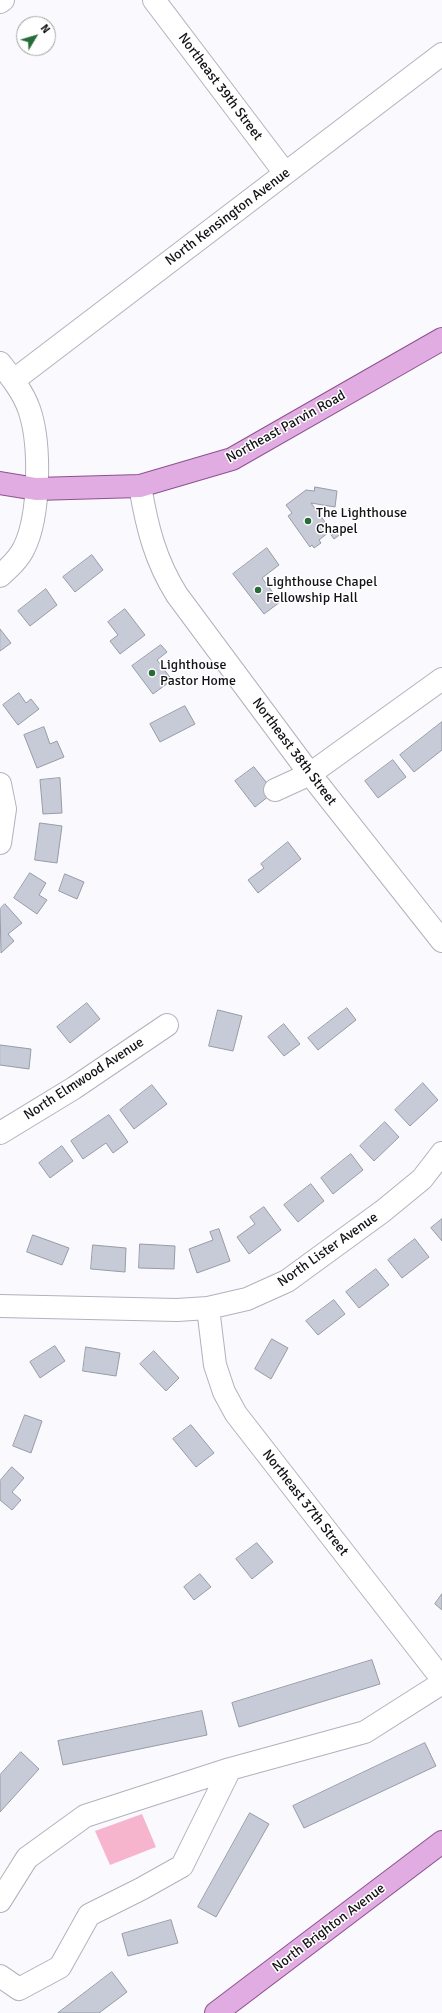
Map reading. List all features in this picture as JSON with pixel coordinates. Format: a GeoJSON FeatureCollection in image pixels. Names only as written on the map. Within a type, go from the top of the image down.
{"type":"FeatureCollection","features":[{"type":"Feature","properties":{"kind":"main road","name":"Northeast Parvin Road"},"geometry":{"type":"LineString","coordinates":[[0,483],[36,489],[140,486],[232,459],[442,339]]}},
{"type":"Feature","properties":{"kind":"main road","name":"North Brighton Avenue"},"geometry":{"type":"LineString","coordinates":[[216,2013],[442,1842]]}},
{"type":"Feature","properties":{"kind":"street","name":"Northeast 39th Street"},"geometry":{"type":"LineString","coordinates":[[154,0],[285,173]]}},
{"type":"Feature","properties":{"kind":"street","name":"North Kensington Avenue"},"geometry":{"type":"LineString","coordinates":[[14,380],[442,54]]}},
{"type":"Feature","properties":{"kind":"street"},"geometry":{"type":"LineString","coordinates":[[0,362],[14,380],[29,409],[36,432],[36,489],[30,531],[24,548],[15,562],[0,576]]}},
{"type":"Feature","properties":{"kind":"street","name":"Northeast 38th Street"},"geometry":{"type":"LineString","coordinates":[[140,486],[148,527],[155,552],[169,582],[310,774],[442,941]]}},
{"type":"Feature","properties":{"kind":"street"},"geometry":{"type":"LineString","coordinates":[[275,790],[310,774],[442,679]]}},
{"type":"Feature","properties":{"kind":"street"},"geometry":{"type":"LineString","coordinates":[[0,784],[5,809],[0,844]]}},
{"type":"Feature","properties":{"kind":"street","name":"North Elmwood Avenue"},"geometry":{"type":"LineString","coordinates":[[0,1133],[74,1088],[167,1025]]}},
{"type":"Feature","properties":{"kind":"street","name":"North Lister Avenue"},"geometry":{"type":"LineString","coordinates":[[0,1306],[108,1307],[142,1310],[208,1308],[247,1299],[287,1281],[384,1211],[422,1179],[442,1153]]}},
{"type":"Feature","properties":{"kind":"street","name":"Northeast 37th Street"},"geometry":{"type":"LineString","coordinates":[[208,1308],[215,1365],[224,1392],[236,1414],[442,1679]]}},
{"type":"Feature","properties":{"kind":"street"},"geometry":{"type":"LineString","coordinates":[[0,1901],[27,1858],[85,1816],[230,1769],[365,1732],[442,1683]]}},
{"type":"Feature","properties":{"kind":"street"},"geometry":{"type":"LineString","coordinates":[[0,1976],[19,1989],[60,1967],[89,1915],[141,1889],[182,1866],[230,1769]]}},
{"type":"Feature","properties":{"kind":"shaded area"},"geometry":{"type":"Polygon","coordinates":[[[142,1814],[156,1847],[110,1865],[95,1831],[142,1814]]]}},
{"type":"Feature","properties":{"kind":"building","name":"The Lighthouse Chapel"},"geometry":{"type":"Polygon","coordinates":[[[315,487],[337,491],[335,507],[311,503],[331,530],[337,526],[342,533],[334,539],[329,532],[319,540],[321,543],[314,548],[312,545],[310,547],[288,516],[292,513],[286,505],[306,490],[314,491],[315,487]]]}},
{"type":"Feature","properties":{"kind":"building","name":"Lighthouse Chapel Fellowship Hall"},"geometry":{"type":"Polygon","coordinates":[[[267,548],[279,565],[262,578],[280,602],[264,614],[233,574],[267,548]]]}},
{"type":"Feature","properties":{"kind":"building"},"geometry":{"type":"Polygon","coordinates":[[[92,555],[103,570],[75,592],[63,577],[92,555]]]}},
{"type":"Feature","properties":{"kind":"building"},"geometry":{"type":"Polygon","coordinates":[[[46,589],[57,605],[30,626],[18,611],[46,589]]]}},
{"type":"Feature","properties":{"kind":"building"},"geometry":{"type":"Polygon","coordinates":[[[125,609],[145,635],[120,654],[110,641],[118,635],[108,622],[125,609]]]}},
{"type":"Feature","properties":{"kind":"building"},"geometry":{"type":"Polygon","coordinates":[[[0,629],[11,643],[0,651],[0,629]]]}},
{"type":"Feature","properties":{"kind":"building","name":"Lighthouse Pastor Home"},"geometry":{"type":"Polygon","coordinates":[[[161,645],[167,652],[157,660],[172,680],[153,694],[132,666],[161,645]]]}},
{"type":"Feature","properties":{"kind":"building"},"geometry":{"type":"Polygon","coordinates":[[[19,693],[26,703],[31,699],[39,709],[18,725],[3,705],[19,693]]]}},
{"type":"Feature","properties":{"kind":"building"},"geometry":{"type":"Polygon","coordinates":[[[185,706],[195,724],[160,742],[150,724],[185,706]]]}},
{"type":"Feature","properties":{"kind":"building"},"geometry":{"type":"Polygon","coordinates":[[[442,722],[442,750],[414,772],[400,755],[442,722]]]}},
{"type":"Feature","properties":{"kind":"building"},"geometry":{"type":"Polygon","coordinates":[[[44,727],[50,744],[57,741],[64,757],[37,768],[24,735],[44,727]]]}},
{"type":"Feature","properties":{"kind":"building"},"geometry":{"type":"Polygon","coordinates":[[[393,760],[406,777],[378,798],[365,781],[393,760]]]}},
{"type":"Feature","properties":{"kind":"building"},"geometry":{"type":"Polygon","coordinates":[[[254,767],[274,792],[255,807],[235,781],[254,767]]]}},
{"type":"Feature","properties":{"kind":"building"},"geometry":{"type":"Polygon","coordinates":[[[60,778],[62,813],[43,814],[40,780],[60,778]]]}},
{"type":"Feature","properties":{"kind":"building"},"geometry":{"type":"Polygon","coordinates":[[[40,823],[62,826],[57,863],[35,860],[40,823]]]}},
{"type":"Feature","properties":{"kind":"building"},"geometry":{"type":"Polygon","coordinates":[[[288,842],[301,859],[258,893],[248,880],[264,868],[261,864],[288,842]]]}},
{"type":"Feature","properties":{"kind":"building"},"geometry":{"type":"Polygon","coordinates":[[[30,873],[46,883],[39,895],[47,900],[37,914],[14,898],[30,873]]]}},
{"type":"Feature","properties":{"kind":"building"},"geometry":{"type":"Polygon","coordinates":[[[65,874],[84,882],[77,899],[59,891],[65,874]]]}},
{"type":"Feature","properties":{"kind":"building"},"geometry":{"type":"Polygon","coordinates":[[[5,904],[22,923],[8,934],[14,941],[1,953],[0,909],[5,904]]]}},
{"type":"Feature","properties":{"kind":"building"},"geometry":{"type":"Polygon","coordinates":[[[87,1003],[100,1019],[70,1043],[57,1027],[87,1003]]]}},
{"type":"Feature","properties":{"kind":"building"},"geometry":{"type":"Polygon","coordinates":[[[347,1008],[356,1020],[318,1050],[308,1038],[347,1008]]]}},
{"type":"Feature","properties":{"kind":"building"},"geometry":{"type":"Polygon","coordinates":[[[218,1010],[242,1016],[233,1051],[209,1046],[218,1010]]]}},
{"type":"Feature","properties":{"kind":"building"},"geometry":{"type":"Polygon","coordinates":[[[284,1024],[300,1044],[284,1056],[268,1037],[284,1024]]]}},
{"type":"Feature","properties":{"kind":"building"},"geometry":{"type":"Polygon","coordinates":[[[0,1045],[31,1049],[29,1069],[0,1065],[0,1045]]]}},
{"type":"Feature","properties":{"kind":"building"},"geometry":{"type":"Polygon","coordinates":[[[423,1083],[438,1100],[410,1126],[395,1110],[423,1083]]]}},
{"type":"Feature","properties":{"kind":"building"},"geometry":{"type":"Polygon","coordinates":[[[152,1085],[167,1104],[134,1129],[120,1110],[152,1085]]]}},
{"type":"Feature","properties":{"kind":"building"},"geometry":{"type":"Polygon","coordinates":[[[109,1115],[128,1142],[113,1153],[106,1143],[83,1159],[71,1141],[109,1115]]]}},
{"type":"Feature","properties":{"kind":"building"},"geometry":{"type":"Polygon","coordinates":[[[385,1122],[399,1137],[374,1161],[360,1146],[385,1122]]]}},
{"type":"Feature","properties":{"kind":"building"},"geometry":{"type":"Polygon","coordinates":[[[62,1146],[73,1161],[50,1178],[39,1163],[62,1146]]]}},
{"type":"Feature","properties":{"kind":"building"},"geometry":{"type":"Polygon","coordinates":[[[351,1154],[363,1170],[333,1194],[321,1178],[351,1154]]]}},
{"type":"Feature","properties":{"kind":"building"},"geometry":{"type":"Polygon","coordinates":[[[311,1184],[324,1201],[298,1222],[284,1205],[311,1184]]]}},
{"type":"Feature","properties":{"kind":"building"},"geometry":{"type":"Polygon","coordinates":[[[264,1207],[281,1230],[249,1254],[237,1237],[255,1224],[250,1217],[264,1207]]]}},
{"type":"Feature","properties":{"kind":"building"},"geometry":{"type":"Polygon","coordinates":[[[442,1219],[442,1241],[431,1228],[442,1219]]]}},
{"type":"Feature","properties":{"kind":"building"},"geometry":{"type":"Polygon","coordinates":[[[219,1229],[230,1261],[197,1273],[189,1249],[213,1240],[210,1232],[219,1229]]]}},
{"type":"Feature","properties":{"kind":"building"},"geometry":{"type":"Polygon","coordinates":[[[33,1235],[69,1248],[62,1265],[27,1252],[33,1235]]]}},
{"type":"Feature","properties":{"kind":"building"},"geometry":{"type":"Polygon","coordinates":[[[415,1239],[429,1257],[402,1278],[388,1260],[415,1239]]]}},
{"type":"Feature","properties":{"kind":"building"},"geometry":{"type":"Polygon","coordinates":[[[140,1244],[175,1246],[174,1269],[139,1268],[140,1244]]]}},
{"type":"Feature","properties":{"kind":"building"},"geometry":{"type":"Polygon","coordinates":[[[93,1245],[126,1248],[125,1272],[91,1269],[93,1245]]]}},
{"type":"Feature","properties":{"kind":"building"},"geometry":{"type":"Polygon","coordinates":[[[376,1269],[389,1285],[359,1308],[346,1292],[376,1269]]]}},
{"type":"Feature","properties":{"kind":"building"},"geometry":{"type":"Polygon","coordinates":[[[334,1300],[345,1314],[318,1335],[306,1321],[334,1300]]]}},
{"type":"Feature","properties":{"kind":"building"},"geometry":{"type":"Polygon","coordinates":[[[272,1339],[288,1348],[271,1379],[255,1369],[272,1339]]]}},
{"type":"Feature","properties":{"kind":"building"},"geometry":{"type":"Polygon","coordinates":[[[55,1346],[65,1361],[40,1378],[30,1362],[55,1346]]]}},
{"type":"Feature","properties":{"kind":"building"},"geometry":{"type":"Polygon","coordinates":[[[86,1347],[120,1353],[116,1376],[83,1371],[86,1347]]]}},
{"type":"Feature","properties":{"kind":"building"},"geometry":{"type":"Polygon","coordinates":[[[154,1351],[179,1378],[166,1391],[140,1364],[154,1351]]]}},
{"type":"Feature","properties":{"kind":"building"},"geometry":{"type":"Polygon","coordinates":[[[25,1415],[42,1421],[31,1453],[13,1446],[25,1415]]]}},
{"type":"Feature","properties":{"kind":"building"},"geometry":{"type":"Polygon","coordinates":[[[191,1425],[214,1453],[196,1467],[173,1439],[191,1425]]]}},
{"type":"Feature","properties":{"kind":"building"},"geometry":{"type":"Polygon","coordinates":[[[12,1467],[24,1478],[12,1492],[21,1500],[12,1510],[0,1500],[0,1481],[12,1467]]]}},
{"type":"Feature","properties":{"kind":"building"},"geometry":{"type":"Polygon","coordinates":[[[257,1543],[273,1562],[252,1579],[236,1559],[257,1543]]]}},
{"type":"Feature","properties":{"kind":"building"},"geometry":{"type":"Polygon","coordinates":[[[200,1574],[211,1587],[194,1600],[184,1587],[200,1574]]]}},
{"type":"Feature","properties":{"kind":"building"},"geometry":{"type":"Polygon","coordinates":[[[442,1594],[442,1610],[435,1604],[442,1594]]]}},
{"type":"Feature","properties":{"kind":"building"},"geometry":{"type":"Polygon","coordinates":[[[372,1660],[380,1684],[239,1727],[232,1703],[372,1660]]]}},
{"type":"Feature","properties":{"kind":"building"},"geometry":{"type":"Polygon","coordinates":[[[202,1711],[207,1735],[63,1765],[58,1741],[202,1711]]]}},
{"type":"Feature","properties":{"kind":"building"},"geometry":{"type":"Polygon","coordinates":[[[425,1743],[436,1766],[304,1828],[293,1806],[425,1743]]]}},
{"type":"Feature","properties":{"kind":"building"},"geometry":{"type":"Polygon","coordinates":[[[21,1752],[39,1769],[0,1812],[0,1775],[21,1752]]]}},
{"type":"Feature","properties":{"kind":"building"},"geometry":{"type":"Polygon","coordinates":[[[250,1813],[269,1824],[216,1917],[198,1907],[250,1813]]]}},
{"type":"Feature","properties":{"kind":"building"},"geometry":{"type":"Polygon","coordinates":[[[171,1920],[178,1943],[128,1956],[122,1934],[171,1920]]]}},
{"type":"Feature","properties":{"kind":"building"},"geometry":{"type":"Polygon","coordinates":[[[112,1972],[127,1992],[99,2013],[58,2013],[112,1972]]]}},
{"type":"Feature","properties":{"kind":"place","name":"The Lighthouse Chapel"},"geometry":{"type":"Point","coordinates":[308,521]}},
{"type":"Feature","properties":{"kind":"place","name":"Lighthouse Chapel Fellowship Hall"},"geometry":{"type":"Point","coordinates":[258,590]}},
{"type":"Feature","properties":{"kind":"place","name":"Lighthouse Pastor Home"},"geometry":{"type":"Point","coordinates":[152,673]}}]}
